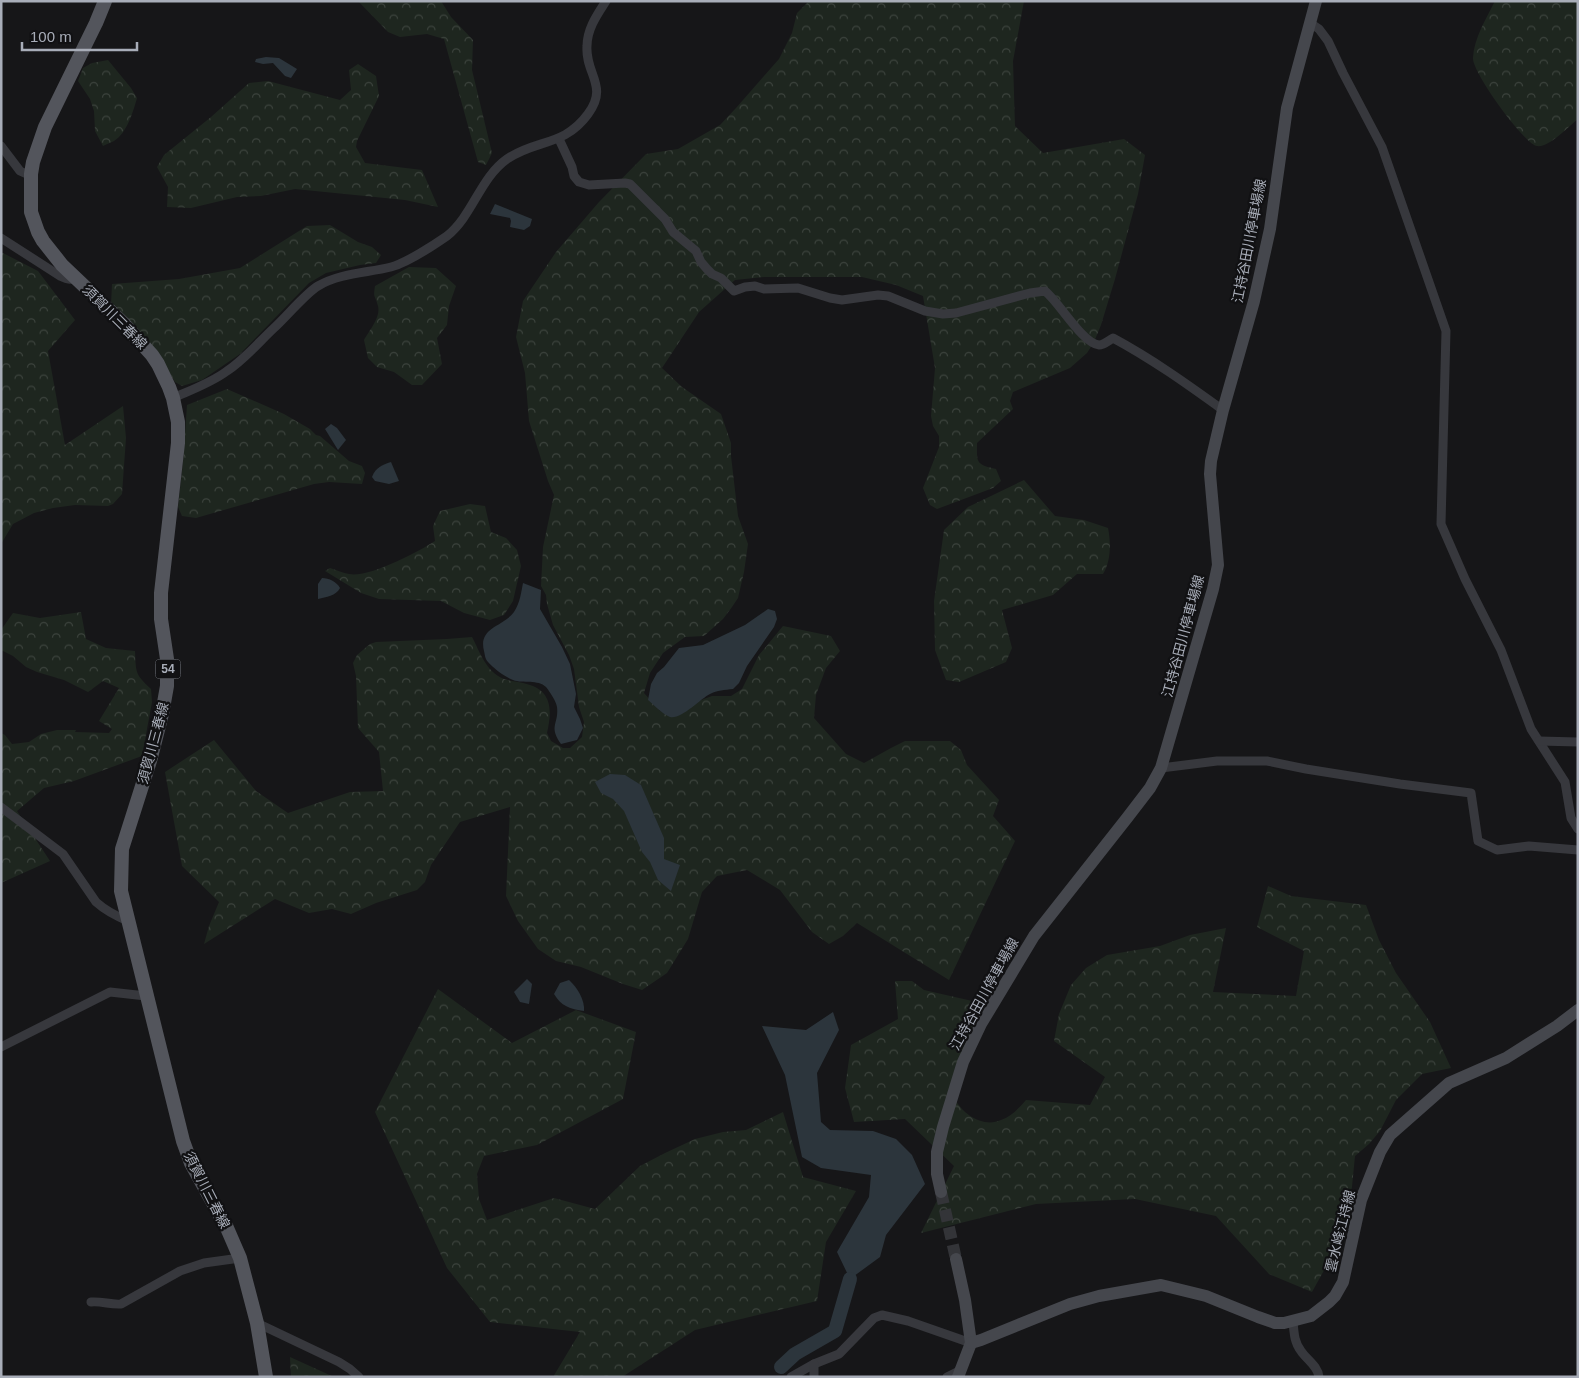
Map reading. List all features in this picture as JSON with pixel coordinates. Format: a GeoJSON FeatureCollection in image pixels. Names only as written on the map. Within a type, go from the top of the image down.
{"type":"FeatureCollection","features":[{"type":"Feature","properties":{"kind":"main road","name":"須賀川三春線"},"geometry":{"type":"LineString","coordinates":[[105,1],[45,127],[33,162],[31,176],[32,212],[38,232],[51,252],[62,265],[124,323],[158,364],[173,398],[178,422],[178,443],[160,608],[167,659],[167,686],[150,761],[122,849],[121,891],[146,996],[186,1148],[191,1163],[227,1228],[240,1258],[257,1323],[266,1377]]}},
{"type":"Feature","properties":{"kind":"main road","name":"江持谷田川停車場線"},"geometry":{"type":"LineString","coordinates":[[941,1192],[937,1174],[937,1152],[942,1127],[963,1062],[981,1024],[1034,936],[1128,818],[1150,788],[1161,768],[1211,599],[1218,565],[1210,474],[1211,461],[1223,410],[1254,301],[1270,229],[1287,108],[1316,1]]}},
{"type":"Feature","properties":{"kind":"main road","name":"雲水峰江持線"},"geometry":{"type":"LineString","coordinates":[[971,1343],[1070,1304],[1099,1296],[1161,1285],[1206,1296],[1275,1323],[1284,1323],[1310,1316],[1335,1296],[1343,1282],[1362,1200],[1380,1152],[1390,1135],[1449,1084],[1506,1058],[1557,1026],[1578,1010]]}},
{"type":"Feature","properties":{"kind":"main road"},"geometry":{"type":"LineString","coordinates":[[956,1259],[965,1300],[971,1343],[960,1373]]}},
{"type":"Feature","properties":{"kind":"street"},"geometry":{"type":"LineString","coordinates":[[173,398],[227,372],[318,286],[350,274],[398,265],[446,236],[462,221],[488,180],[500,165],[523,151],[559,139],[578,125],[588,114],[596,98],[597,87],[590,65],[587,45],[592,24],[606,1]]}},
{"type":"Feature","properties":{"kind":"street"},"geometry":{"type":"LineString","coordinates":[[1310,23],[1319,29],[1328,41],[1342,73],[1352,88],[1382,147],[1446,331],[1441,524],[1465,579],[1501,650],[1531,730],[1565,782],[1572,818],[1578,829]]}},
{"type":"Feature","properties":{"kind":"street"},"geometry":{"type":"LineString","coordinates":[[559,139],[572,167],[574,176],[579,182],[589,185],[630,184],[666,219],[673,232],[696,251],[707,269],[712,274],[721,278],[734,292],[745,287],[756,286],[764,288],[798,288],[842,300],[878,295],[888,296],[925,311],[943,314],[956,313],[1038,291],[1045,291],[1056,301],[1080,332],[1094,344],[1101,345],[1113,338],[1139,352],[1223,410]]}},
{"type":"Feature","properties":{"kind":"street"},"geometry":{"type":"LineString","coordinates":[[1,146],[20,171],[31,176]]}},
{"type":"Feature","properties":{"kind":"street"},"geometry":{"type":"LineString","coordinates":[[1,238],[60,276],[72,280],[76,278]]}},
{"type":"Feature","properties":{"kind":"street"},"geometry":{"type":"LineString","coordinates":[[1539,741],[1578,742]]}},
{"type":"Feature","properties":{"kind":"street"},"geometry":{"type":"LineString","coordinates":[[1161,768],[1217,761],[1267,761],[1400,784],[1471,793],[1478,841],[1496,850],[1529,846],[1578,850]]}},
{"type":"Feature","properties":{"kind":"street"},"geometry":{"type":"LineString","coordinates":[[1,807],[62,854],[96,902],[108,912],[128,921]]}},
{"type":"Feature","properties":{"kind":"street"},"geometry":{"type":"LineString","coordinates":[[1,1047],[110,992],[146,996]]}},
{"type":"Feature","properties":{"kind":"street"},"geometry":{"type":"LineString","coordinates":[[91,1302],[100,1301],[113,1305],[121,1304],[180,1271],[204,1263],[240,1258]]}},
{"type":"Feature","properties":{"kind":"street"},"geometry":{"type":"LineString","coordinates":[[791,1377],[814,1364],[839,1354],[874,1318],[882,1315],[908,1321],[971,1343]]}},
{"type":"Feature","properties":{"kind":"street"},"geometry":{"type":"LineString","coordinates":[[1293,1321],[1295,1341],[1300,1351],[1318,1371],[1319,1377]]}},
{"type":"Feature","properties":{"kind":"street"},"geometry":{"type":"LineString","coordinates":[[257,1323],[339,1362],[359,1377]]}},
{"type":"Feature","properties":{"kind":"street"},"geometry":{"type":"LineString","coordinates":[[814,1364],[814,1377]]}},
{"type":"Feature","properties":{"kind":"street"},"geometry":{"type":"LineString","coordinates":[[947,1377],[960,1373]]}},
{"type":"Feature","properties":{"kind":"green space"},"geometry":{"type":"Polygon","coordinates":[[[358,1],[441,1],[451,17],[473,40],[472,70],[492,153],[486,165],[478,162],[444,39],[427,34],[400,37],[388,32],[358,1]]]}},
{"type":"Feature","properties":{"kind":"green space"},"geometry":{"type":"Polygon","coordinates":[[[809,1],[1024,1],[1013,61],[1015,126],[1043,153],[1124,139],[1145,155],[1138,194],[1115,279],[1094,342],[1087,353],[1070,368],[1013,392],[1010,401],[1013,409],[977,443],[977,458],[984,466],[996,469],[1001,481],[993,488],[937,509],[930,505],[923,488],[939,447],[939,436],[933,426],[931,416],[935,368],[923,296],[896,285],[862,277],[764,277],[735,280],[699,312],[662,368],[682,387],[721,414],[731,443],[738,516],[748,544],[738,598],[732,607],[723,619],[704,636],[685,637],[663,653],[650,673],[644,693],[660,711],[675,713],[693,703],[712,696],[731,696],[742,689],[759,655],[783,626],[831,636],[840,651],[826,668],[816,695],[814,718],[846,754],[864,763],[905,741],[950,741],[961,750],[967,765],[999,800],[993,816],[1015,841],[949,980],[857,923],[843,936],[829,944],[812,932],[780,890],[747,870],[717,876],[702,892],[688,939],[667,973],[642,990],[581,967],[556,961],[538,949],[518,921],[506,896],[510,807],[460,822],[431,865],[425,882],[417,890],[376,903],[351,914],[332,909],[309,913],[275,899],[204,944],[219,902],[182,866],[165,772],[214,740],[256,791],[288,813],[350,792],[383,791],[379,752],[358,728],[356,676],[353,663],[357,655],[370,644],[376,642],[472,637],[484,661],[493,672],[506,680],[532,686],[539,690],[548,700],[550,715],[547,733],[551,741],[563,748],[570,748],[582,737],[584,722],[579,707],[574,669],[569,655],[553,625],[546,595],[541,586],[543,547],[554,495],[529,421],[525,373],[516,337],[523,301],[556,252],[599,202],[646,154],[678,149],[720,125],[779,59],[792,33],[797,13],[809,1]]]}},
{"type":"Feature","properties":{"kind":"green space"},"geometry":{"type":"Polygon","coordinates":[[[1495,1],[1578,1],[1578,119],[1553,140],[1542,146],[1537,146],[1530,142],[1521,133],[1489,91],[1475,66],[1473,58],[1476,43],[1495,1]]]}},
{"type":"Feature","properties":{"kind":"green space"},"geometry":{"type":"Polygon","coordinates":[[[108,60],[137,98],[134,110],[123,133],[114,141],[103,146],[95,131],[94,111],[90,99],[78,81],[83,68],[92,63],[108,60]]]}},
{"type":"Feature","properties":{"kind":"green space"},"geometry":{"type":"Polygon","coordinates":[[[358,64],[376,76],[379,96],[357,141],[356,147],[365,163],[422,170],[438,207],[405,200],[295,189],[261,196],[237,197],[191,208],[167,207],[168,187],[157,167],[164,155],[249,83],[268,81],[340,100],[351,90],[349,70],[358,64]]]}},
{"type":"Feature","properties":{"kind":"green space"},"geometry":{"type":"Polygon","coordinates":[[[330,225],[358,242],[372,247],[381,255],[376,263],[326,273],[309,283],[240,354],[202,380],[182,386],[175,382],[163,362],[111,305],[112,284],[179,279],[240,268],[307,226],[330,225]]]}},
{"type":"Feature","properties":{"kind":"green space"},"geometry":{"type":"Polygon","coordinates":[[[1,252],[38,271],[75,320],[48,351],[65,445],[123,406],[126,438],[122,494],[113,504],[108,506],[75,505],[34,513],[13,524],[1,544],[1,252]]]}},
{"type":"Feature","properties":{"kind":"green space"},"geometry":{"type":"Polygon","coordinates":[[[409,267],[436,268],[456,286],[449,306],[447,325],[437,338],[442,364],[422,385],[412,385],[394,372],[377,367],[368,358],[364,340],[378,315],[378,306],[374,295],[375,286],[409,267]]]}},
{"type":"Feature","properties":{"kind":"green space"},"geometry":{"type":"Polygon","coordinates":[[[227,389],[284,414],[320,436],[349,461],[362,466],[365,473],[362,484],[329,482],[314,484],[196,518],[182,516],[178,507],[187,405],[227,389]]]}},
{"type":"Feature","properties":{"kind":"green space"},"geometry":{"type":"Polygon","coordinates":[[[1024,480],[1055,516],[1084,520],[1108,528],[1110,552],[1106,569],[1103,574],[1077,574],[1053,595],[1002,610],[1012,648],[1006,662],[959,682],[946,680],[935,650],[934,601],[944,530],[968,507],[1024,480]]]}},
{"type":"Feature","properties":{"kind":"green space"},"geometry":{"type":"Polygon","coordinates":[[[470,504],[485,506],[491,532],[506,538],[517,550],[521,566],[513,601],[504,615],[490,620],[464,613],[441,601],[379,599],[361,593],[325,571],[330,568],[347,574],[358,574],[393,563],[435,541],[433,526],[440,511],[470,504]]]}},
{"type":"Feature","properties":{"kind":"green space"},"geometry":{"type":"Polygon","coordinates":[[[81,612],[86,639],[106,648],[135,651],[137,673],[151,689],[152,702],[142,756],[74,781],[44,788],[17,811],[50,861],[1,883],[1,733],[12,744],[29,742],[41,734],[57,730],[109,733],[112,729],[99,721],[119,688],[103,681],[88,692],[64,680],[26,667],[13,656],[1,650],[1,630],[13,613],[40,618],[81,612]]]}},
{"type":"Feature","properties":{"kind":"green space"},"geometry":{"type":"Polygon","coordinates":[[[1268,886],[1291,896],[1366,905],[1379,940],[1396,973],[1430,1022],[1451,1068],[1422,1074],[1396,1100],[1380,1131],[1355,1156],[1348,1227],[1312,1292],[1269,1274],[1216,1216],[1135,1199],[1036,1204],[921,1233],[954,1166],[905,1119],[854,1122],[845,1088],[851,1045],[898,1019],[895,981],[912,981],[924,990],[981,1003],[951,1088],[959,1105],[969,1115],[981,1121],[994,1122],[1012,1114],[1026,1100],[1090,1105],[1105,1077],[1054,1041],[1059,1014],[1071,985],[1086,968],[1107,955],[1160,946],[1190,935],[1226,928],[1213,992],[1296,996],[1304,951],[1257,927],[1268,886]]]}},
{"type":"Feature","properties":{"kind":"green space"},"geometry":{"type":"Polygon","coordinates":[[[438,989],[512,1043],[576,1010],[636,1032],[623,1099],[537,1145],[484,1156],[477,1174],[479,1199],[487,1220],[554,1198],[595,1209],[640,1166],[665,1153],[695,1139],[723,1132],[746,1130],[783,1112],[803,1177],[856,1191],[826,1242],[817,1301],[695,1330],[622,1377],[553,1377],[580,1332],[490,1322],[447,1268],[375,1112],[438,989]]]}},
{"type":"Feature","properties":{"kind":"green space"},"geometry":{"type":"Polygon","coordinates":[[[290,1357],[334,1377],[291,1377],[290,1357]]]}},
{"type":"Feature","properties":{"kind":"shaded area"},"geometry":{"type":"Polygon","coordinates":[[[266,57],[279,58],[297,69],[291,78],[285,76],[273,63],[263,64],[255,62],[256,59],[266,57]]]}},
{"type":"Feature","properties":{"kind":"shaded area"},"geometry":{"type":"Polygon","coordinates":[[[495,204],[532,219],[530,226],[524,230],[510,227],[510,218],[490,214],[495,204]]]}},
{"type":"Feature","properties":{"kind":"shaded area"},"geometry":{"type":"Polygon","coordinates":[[[331,424],[337,428],[346,440],[338,450],[325,429],[331,424]]]}},
{"type":"Feature","properties":{"kind":"shaded area"},"geometry":{"type":"Polygon","coordinates":[[[391,462],[399,481],[389,484],[375,481],[372,477],[375,471],[382,465],[391,462]]]}},
{"type":"Feature","properties":{"kind":"shaded area"},"geometry":{"type":"Polygon","coordinates":[[[322,578],[332,581],[340,588],[327,597],[318,599],[318,584],[322,578]]]}},
{"type":"Feature","properties":{"kind":"shaded area"},"geometry":{"type":"Polygon","coordinates":[[[523,583],[541,590],[540,609],[570,664],[576,694],[574,707],[583,728],[577,740],[561,744],[557,738],[555,729],[557,707],[546,687],[535,682],[510,679],[496,670],[486,658],[483,643],[485,637],[488,632],[514,612],[519,602],[523,583]]]}},
{"type":"Feature","properties":{"kind":"shaded area"},"geometry":{"type":"Polygon","coordinates":[[[768,609],[775,611],[777,619],[774,627],[747,666],[739,683],[733,689],[713,693],[685,712],[674,717],[664,714],[648,700],[651,684],[657,673],[679,648],[703,645],[745,625],[768,609]]]}},
{"type":"Feature","properties":{"kind":"shaded area"},"geometry":{"type":"Polygon","coordinates":[[[610,774],[625,775],[641,785],[664,838],[664,859],[680,865],[671,891],[658,880],[650,862],[642,852],[624,811],[613,799],[601,793],[595,782],[610,774]]]}},
{"type":"Feature","properties":{"kind":"shaded area"},"geometry":{"type":"Polygon","coordinates":[[[527,979],[532,984],[529,1004],[520,1002],[514,992],[527,979]]]}},
{"type":"Feature","properties":{"kind":"shaded area"},"geometry":{"type":"Polygon","coordinates":[[[569,980],[580,994],[584,1011],[566,1006],[554,994],[560,983],[569,980]]]}},
{"type":"Feature","properties":{"kind":"shaded area"},"geometry":{"type":"Polygon","coordinates":[[[833,1012],[839,1030],[817,1073],[821,1122],[830,1130],[873,1131],[896,1139],[912,1155],[925,1184],[886,1235],[880,1257],[850,1279],[837,1252],[869,1197],[871,1175],[821,1168],[802,1157],[785,1075],[762,1026],[806,1030],[833,1012]]]}},
{"type":"Feature","properties":{"kind":"waterway"},"geometry":{"type":"LineString","coordinates":[[781,1367],[795,1354],[835,1331],[850,1279]]}},
{"type":"Feature","properties":{"kind":"tunnel"},"geometry":{"type":"LineString","coordinates":[[941,1192],[956,1259]]}}]}
